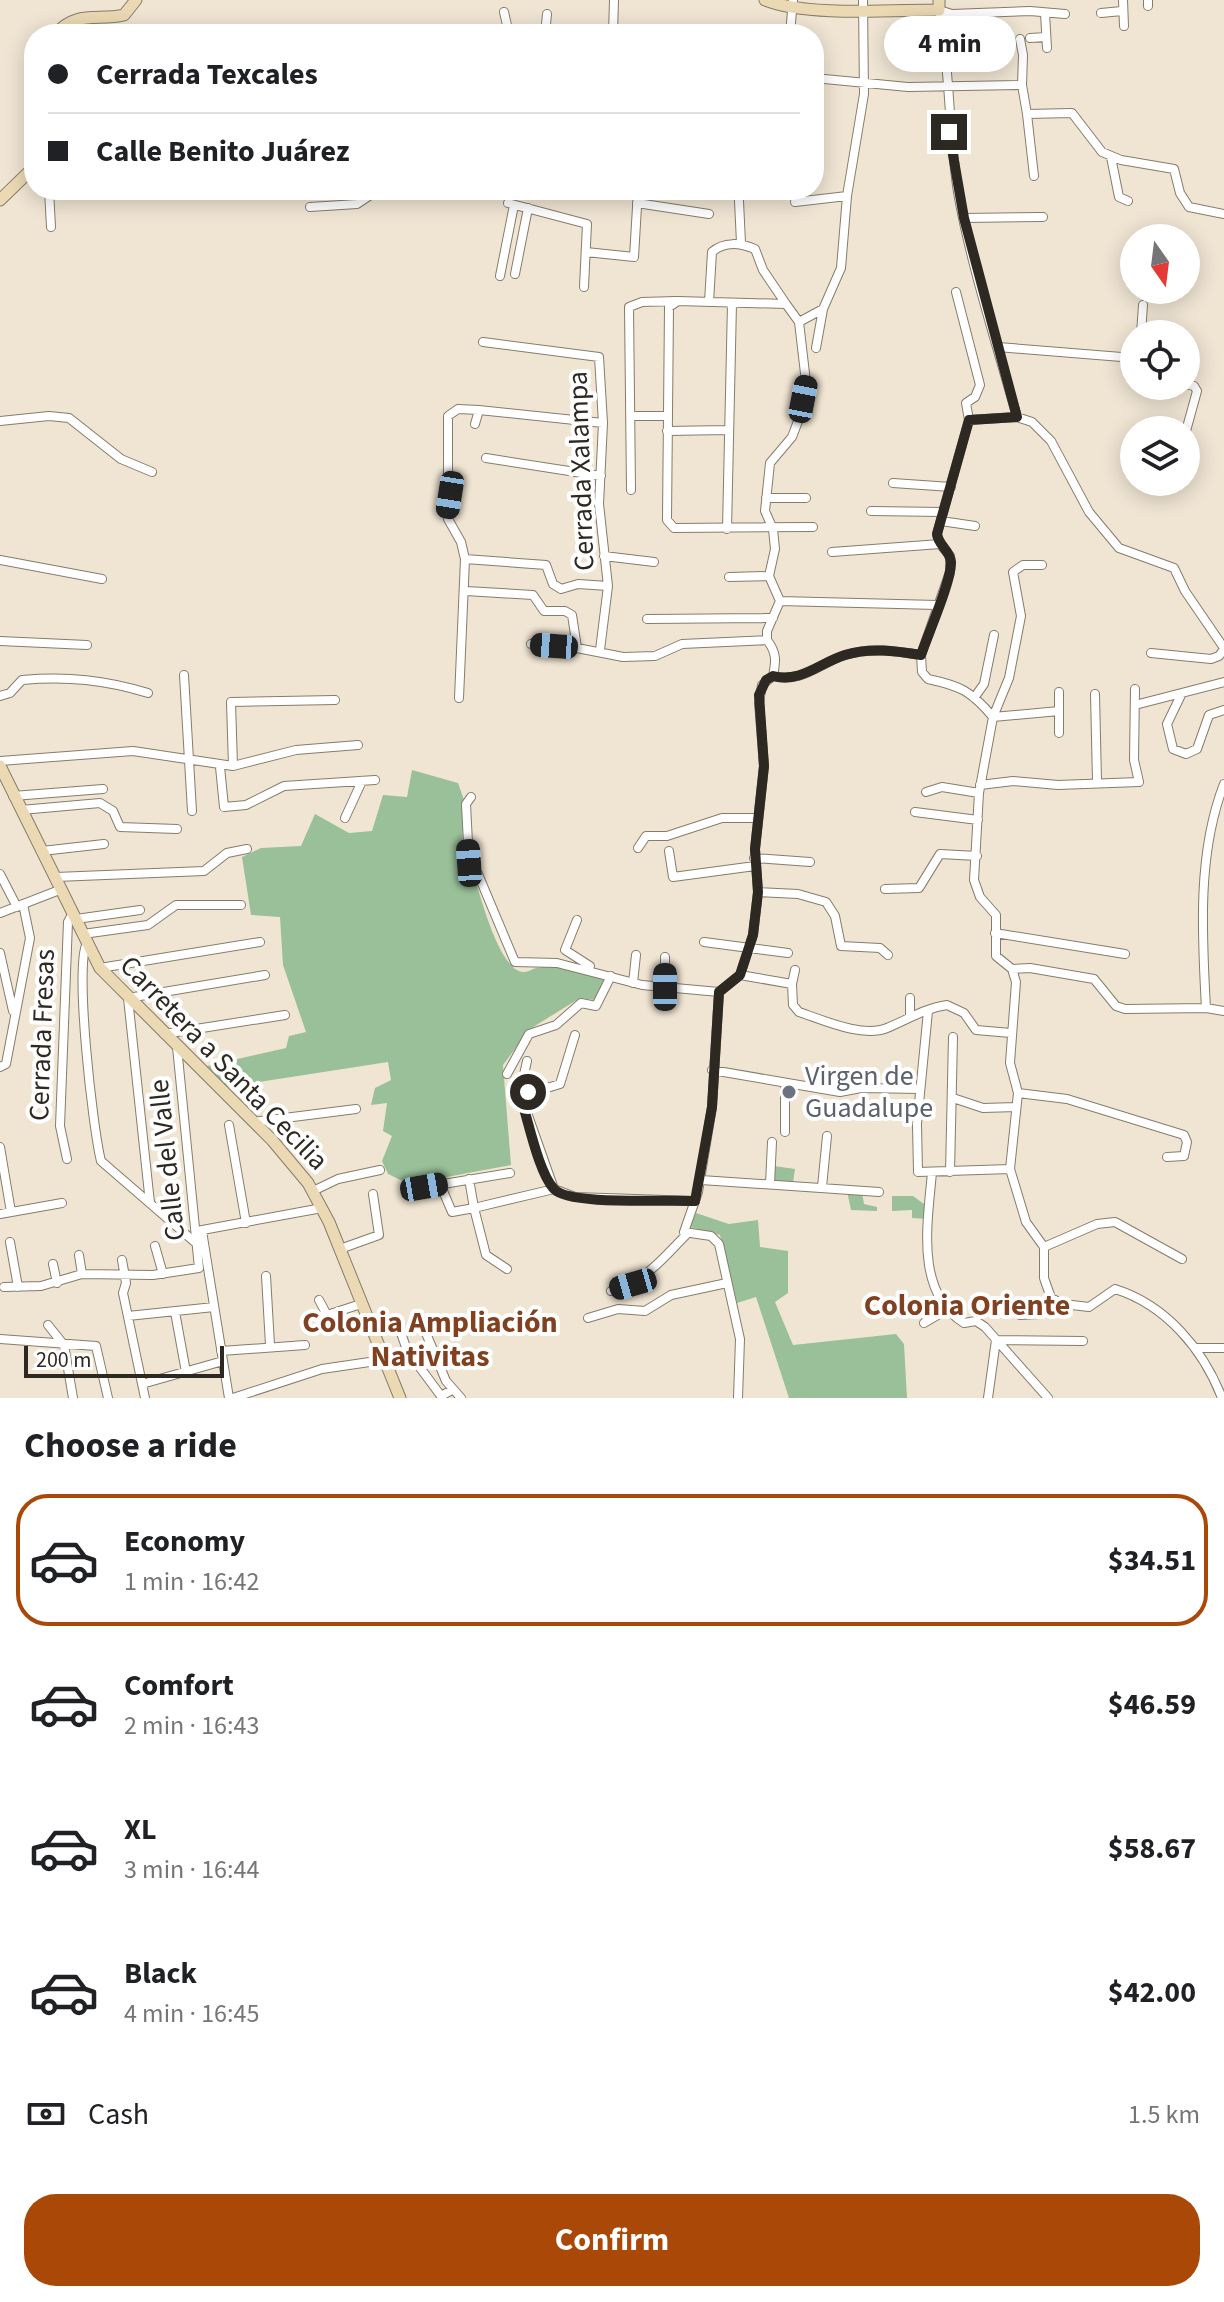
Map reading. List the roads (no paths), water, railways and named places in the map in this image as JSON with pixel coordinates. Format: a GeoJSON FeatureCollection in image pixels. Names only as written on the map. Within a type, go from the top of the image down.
{"type":"FeatureCollection","features":[{"type":"Feature","properties":{"kind":"main road"},"geometry":{"type":"LineString","coordinates":[[66,24],[85,16],[124,15],[136,0]]}},
{"type":"Feature","properties":{"kind":"main road"},"geometry":{"type":"LineString","coordinates":[[765,0],[793,4],[939,5]]}},
{"type":"Feature","properties":{"kind":"main road"},"geometry":{"type":"LineString","coordinates":[[0,200],[24,177]]}},
{"type":"Feature","properties":{"kind":"main road","name":"Carretera a Santa Cecilia"},"geometry":{"type":"LineString","coordinates":[[0,764],[13,796],[100,968],[301,1172],[313,1191],[340,1249],[400,1398]]}},
{"type":"Feature","properties":{"kind":"street"},"geometry":{"type":"LineString","coordinates":[[613,24],[614,0]]}},
{"type":"Feature","properties":{"kind":"street"},"geometry":{"type":"LineString","coordinates":[[1030,11],[1031,0]]}},
{"type":"Feature","properties":{"kind":"street"},"geometry":{"type":"LineString","coordinates":[[1123,0],[1124,26]]}},
{"type":"Feature","properties":{"kind":"street"},"geometry":{"type":"LineString","coordinates":[[791,24],[793,4]]}},
{"type":"Feature","properties":{"kind":"street"},"geometry":{"type":"LineString","coordinates":[[816,348],[823,309],[841,268],[847,196],[865,82],[863,5]]}},
{"type":"Feature","properties":{"kind":"street"},"geometry":{"type":"LineString","coordinates":[[939,5],[952,14],[1030,11],[1065,14]]}},
{"type":"Feature","properties":{"kind":"street"},"geometry":{"type":"LineString","coordinates":[[939,5],[948,87],[949,132],[964,218],[1017,417]]}},
{"type":"Feature","properties":{"kind":"street"},"geometry":{"type":"LineString","coordinates":[[1101,13],[1122,11]]}},
{"type":"Feature","properties":{"kind":"street"},"geometry":{"type":"LineString","coordinates":[[504,12],[507,24]]}},
{"type":"Feature","properties":{"kind":"street"},"geometry":{"type":"LineString","coordinates":[[1045,13],[1047,48]]}},
{"type":"Feature","properties":{"kind":"street"},"geometry":{"type":"LineString","coordinates":[[546,24],[547,14]]}},
{"type":"Feature","properties":{"kind":"street"},"geometry":{"type":"LineString","coordinates":[[1030,38],[1046,37]]}},
{"type":"Feature","properties":{"kind":"street"},"geometry":{"type":"LineString","coordinates":[[1020,39],[1022,85],[1034,176]]}},
{"type":"Feature","properties":{"kind":"street"},"geometry":{"type":"LineString","coordinates":[[824,79],[948,87],[1022,85]]}},
{"type":"Feature","properties":{"kind":"street"},"geometry":{"type":"LineString","coordinates":[[1027,114],[1072,113],[1102,152],[1111,157],[1174,169],[1180,193],[1189,207],[1224,214]]}},
{"type":"Feature","properties":{"kind":"street"},"geometry":{"type":"LineString","coordinates":[[1111,157],[1119,197],[1128,201]]}},
{"type":"Feature","properties":{"kind":"street"},"geometry":{"type":"LineString","coordinates":[[824,199],[847,196]]}},
{"type":"Feature","properties":{"kind":"street"},"geometry":{"type":"LineString","coordinates":[[50,200],[51,227]]}},
{"type":"Feature","properties":{"kind":"street"},"geometry":{"type":"LineString","coordinates":[[310,207],[357,204],[363,200]]}},
{"type":"Feature","properties":{"kind":"street"},"geometry":{"type":"LineString","coordinates":[[586,252],[634,257],[637,200]]}},
{"type":"Feature","properties":{"kind":"street"},"geometry":{"type":"LineString","coordinates":[[795,202],[812,200]]}},
{"type":"Feature","properties":{"kind":"street"},"geometry":{"type":"LineString","coordinates":[[739,201],[741,243]]}},
{"type":"Feature","properties":{"kind":"street"},"geometry":{"type":"LineString","coordinates":[[637,203],[709,214]]}},
{"type":"Feature","properties":{"kind":"street"},"geometry":{"type":"LineString","coordinates":[[500,276],[511,204],[585,222],[588,227],[584,287]]}},
{"type":"Feature","properties":{"kind":"street"},"geometry":{"type":"LineString","coordinates":[[515,274],[528,208]]}},
{"type":"Feature","properties":{"kind":"street"},"geometry":{"type":"LineString","coordinates":[[964,218],[1043,217]]}},
{"type":"Feature","properties":{"kind":"street"},"geometry":{"type":"LineString","coordinates":[[709,302],[712,252],[720,246],[741,243],[755,249],[763,270],[799,322],[806,382],[800,416],[792,437],[770,463],[766,498],[765,515],[773,529],[775,549],[769,576],[780,601],[767,640],[776,656],[773,676]]}},
{"type":"Feature","properties":{"kind":"street"},"geometry":{"type":"LineString","coordinates":[[956,292],[980,385],[975,397],[966,403],[969,420],[937,534],[951,562],[921,655],[924,676],[954,683],[993,717]]}},
{"type":"Feature","properties":{"kind":"street"},"geometry":{"type":"LineString","coordinates":[[631,490],[633,416],[629,307],[642,302],[678,301],[786,304]]}},
{"type":"Feature","properties":{"kind":"street"},"geometry":{"type":"LineString","coordinates":[[678,301],[668,311],[669,526],[727,529],[813,527]]}},
{"type":"Feature","properties":{"kind":"street"},"geometry":{"type":"LineString","coordinates":[[727,529],[732,303]]}},
{"type":"Feature","properties":{"kind":"street"},"geometry":{"type":"LineString","coordinates":[[1142,320],[1143,305]]}},
{"type":"Feature","properties":{"kind":"street"},"geometry":{"type":"LineString","coordinates":[[799,322],[823,309]]}},
{"type":"Feature","properties":{"kind":"street","name":"Cerrada Xalampa"},"geometry":{"type":"LineString","coordinates":[[483,342],[599,357],[604,556],[608,586],[600,650]]}},
{"type":"Feature","properties":{"kind":"street"},"geometry":{"type":"LineString","coordinates":[[998,347],[1120,357]]}},
{"type":"Feature","properties":{"kind":"street"},"geometry":{"type":"LineString","coordinates":[[459,698],[465,559],[461,542],[448,519],[448,416],[458,409],[603,423]]}},
{"type":"Feature","properties":{"kind":"street"},"geometry":{"type":"LineString","coordinates":[[475,424],[479,410]]}},
{"type":"Feature","properties":{"kind":"street"},"geometry":{"type":"LineString","coordinates":[[0,421],[49,416],[69,418],[121,459],[152,472]]}},
{"type":"Feature","properties":{"kind":"street"},"geometry":{"type":"LineString","coordinates":[[633,416],[667,416]]}},
{"type":"Feature","properties":{"kind":"street"},"geometry":{"type":"LineString","coordinates":[[969,420],[1017,417],[1032,422],[1051,441],[1089,512],[1119,548],[1174,568],[1185,591],[1224,648],[1219,656],[1211,659],[1151,653]]}},
{"type":"Feature","properties":{"kind":"street"},"geometry":{"type":"LineString","coordinates":[[667,431],[727,430]]}},
{"type":"Feature","properties":{"kind":"street"},"geometry":{"type":"LineString","coordinates":[[486,458],[601,476]]}},
{"type":"Feature","properties":{"kind":"street"},"geometry":{"type":"LineString","coordinates":[[893,483],[951,487]]}},
{"type":"Feature","properties":{"kind":"street"},"geometry":{"type":"LineString","coordinates":[[766,498],[806,498]]}},
{"type":"Feature","properties":{"kind":"street"},"geometry":{"type":"LineString","coordinates":[[871,511],[942,516],[975,526]]}},
{"type":"Feature","properties":{"kind":"street"},"geometry":{"type":"LineString","coordinates":[[832,552],[940,544]]}},
{"type":"Feature","properties":{"kind":"street"},"geometry":{"type":"LineString","coordinates":[[604,556],[654,562]]}},
{"type":"Feature","properties":{"kind":"street"},"geometry":{"type":"LineString","coordinates":[[465,559],[546,565],[553,584],[561,589],[578,584],[608,586]]}},
{"type":"Feature","properties":{"kind":"street"},"geometry":{"type":"LineString","coordinates":[[0,560],[102,579]]}},
{"type":"Feature","properties":{"kind":"street"},"geometry":{"type":"LineString","coordinates":[[1042,565],[1023,565],[1013,572],[1021,616],[1009,678],[993,717],[979,789],[975,888],[994,910],[996,956],[1012,969],[1016,995],[1010,1063],[1018,1093],[1010,1169],[1026,1222],[1044,1247],[1045,1288],[1051,1298],[1063,1304],[1089,1307],[1096,1305],[1108,1291],[1123,1291],[1174,1323],[1195,1348],[1222,1392]]}},
{"type":"Feature","properties":{"kind":"street"},"geometry":{"type":"LineString","coordinates":[[729,577],[769,576]]}},
{"type":"Feature","properties":{"kind":"street"},"geometry":{"type":"LineString","coordinates":[[466,591],[533,595],[544,611],[569,612],[577,648]]}},
{"type":"Feature","properties":{"kind":"street"},"geometry":{"type":"LineString","coordinates":[[780,601],[937,605]]}},
{"type":"Feature","properties":{"kind":"street"},"geometry":{"type":"LineString","coordinates":[[647,619],[773,618]]}},
{"type":"Feature","properties":{"kind":"street"},"geometry":{"type":"LineString","coordinates":[[974,698],[984,684],[994,635]]}},
{"type":"Feature","properties":{"kind":"street"},"geometry":{"type":"LineString","coordinates":[[531,644],[600,650],[623,657],[655,656],[682,644],[767,640]]}},
{"type":"Feature","properties":{"kind":"street"},"geometry":{"type":"LineString","coordinates":[[0,641],[87,645]]}},
{"type":"Feature","properties":{"kind":"street"},"geometry":{"type":"LineString","coordinates":[[471,797],[466,804],[469,863],[478,874],[512,957],[519,965],[557,963],[597,971],[633,983],[719,992],[740,975],[750,946],[758,892],[754,862],[764,766],[759,695],[766,680],[773,676],[796,678],[845,655],[865,651],[921,655]]}},
{"type":"Feature","properties":{"kind":"street"},"geometry":{"type":"LineString","coordinates":[[184,675],[192,811]]}},
{"type":"Feature","properties":{"kind":"street"},"geometry":{"type":"LineString","coordinates":[[0,696],[10,693],[22,680],[46,678],[103,680],[148,693]]}},
{"type":"Feature","properties":{"kind":"street"},"geometry":{"type":"LineString","coordinates":[[1135,705],[1224,682]]}},
{"type":"Feature","properties":{"kind":"street"},"geometry":{"type":"LineString","coordinates":[[926,792],[942,787],[979,789],[1013,781],[1058,785],[1097,781],[1139,782],[1134,760],[1135,689]]}},
{"type":"Feature","properties":{"kind":"street"},"geometry":{"type":"LineString","coordinates":[[1059,692],[1059,733]]}},
{"type":"Feature","properties":{"kind":"street"},"geometry":{"type":"LineString","coordinates":[[1095,694],[1097,781]]}},
{"type":"Feature","properties":{"kind":"street"},"geometry":{"type":"LineString","coordinates":[[1181,695],[1167,732],[1173,749],[1186,754],[1197,749],[1202,741],[1209,715],[1224,710]]}},
{"type":"Feature","properties":{"kind":"street"},"geometry":{"type":"LineString","coordinates":[[233,766],[231,702],[335,700]]}},
{"type":"Feature","properties":{"kind":"street"},"geometry":{"type":"LineString","coordinates":[[993,717],[1059,711]]}},
{"type":"Feature","properties":{"kind":"street"},"geometry":{"type":"LineString","coordinates":[[0,764],[133,751],[220,767],[296,750],[358,745]]}},
{"type":"Feature","properties":{"kind":"street"},"geometry":{"type":"LineString","coordinates":[[220,767],[224,807],[246,805],[284,786],[375,780]]}},
{"type":"Feature","properties":{"kind":"street"},"geometry":{"type":"LineString","coordinates":[[345,818],[362,781]]}},
{"type":"Feature","properties":{"kind":"street"},"geometry":{"type":"LineString","coordinates":[[1206,1008],[1203,951],[1206,851],[1224,784]]}},
{"type":"Feature","properties":{"kind":"street"},"geometry":{"type":"LineString","coordinates":[[13,796],[103,789]]}},
{"type":"Feature","properties":{"kind":"street"},"geometry":{"type":"LineString","coordinates":[[21,810],[100,803],[113,811],[120,827],[177,829]]}},
{"type":"Feature","properties":{"kind":"street"},"geometry":{"type":"LineString","coordinates":[[915,812],[978,820]]}},
{"type":"Feature","properties":{"kind":"street"},"geometry":{"type":"LineString","coordinates":[[638,848],[646,836],[667,836],[722,818],[757,818]]}},
{"type":"Feature","properties":{"kind":"street"},"geometry":{"type":"LineString","coordinates":[[42,851],[104,844]]}},
{"type":"Feature","properties":{"kind":"street"},"geometry":{"type":"LineString","coordinates":[[56,877],[204,871],[227,853],[247,849]]}},
{"type":"Feature","properties":{"kind":"street"},"geometry":{"type":"LineString","coordinates":[[669,851],[673,877],[754,862],[810,862]]}},
{"type":"Feature","properties":{"kind":"street"},"geometry":{"type":"LineString","coordinates":[[885,889],[919,888],[940,854],[977,856]]}},
{"type":"Feature","properties":{"kind":"street"},"geometry":{"type":"LineString","coordinates":[[0,874],[20,905],[30,938],[6,1064],[0,1067]]}},
{"type":"Feature","properties":{"kind":"street"},"geometry":{"type":"LineString","coordinates":[[0,913],[62,889]]}},
{"type":"Feature","properties":{"kind":"street"},"geometry":{"type":"LineString","coordinates":[[758,892],[798,894],[826,902],[835,916],[841,946],[880,948],[888,955]]}},
{"type":"Feature","properties":{"kind":"street"},"geometry":{"type":"LineString","coordinates":[[198,1245],[101,1161],[82,992],[82,952],[85,938],[148,925],[176,905],[241,905]]}},
{"type":"Feature","properties":{"kind":"street"},"geometry":{"type":"LineString","coordinates":[[75,916],[140,910]]}},
{"type":"Feature","properties":{"kind":"street","name":"Cerrada Fresas"},"geometry":{"type":"LineString","coordinates":[[67,1159],[60,1126],[68,922],[75,916]]}},
{"type":"Feature","properties":{"kind":"street"},"geometry":{"type":"LineString","coordinates":[[577,920],[565,950],[597,971]]}},
{"type":"Feature","properties":{"kind":"street"},"geometry":{"type":"LineString","coordinates":[[995,933],[1125,954]]}},
{"type":"Feature","properties":{"kind":"street"},"geometry":{"type":"LineString","coordinates":[[100,968],[260,942]]}},
{"type":"Feature","properties":{"kind":"street"},"geometry":{"type":"LineString","coordinates":[[704,942],[788,953]]}},
{"type":"Feature","properties":{"kind":"street"},"geometry":{"type":"LineString","coordinates":[[0,953],[14,1016]]}},
{"type":"Feature","properties":{"kind":"street"},"geometry":{"type":"LineString","coordinates":[[633,983],[636,955]]}},
{"type":"Feature","properties":{"kind":"street"},"geometry":{"type":"LineString","coordinates":[[665,957],[665,987]]}},
{"type":"Feature","properties":{"kind":"street"},"geometry":{"type":"LineString","coordinates":[[1012,969],[1030,968],[1094,979],[1116,1006],[1125,1009],[1206,1008],[1224,1011]]}},
{"type":"Feature","properties":{"kind":"street"},"geometry":{"type":"LineString","coordinates":[[795,970],[792,984],[795,1008],[858,1029],[882,1030],[910,1016],[947,1005],[964,1013],[976,1030],[1011,1033]]}},
{"type":"Feature","properties":{"kind":"street"},"geometry":{"type":"LineString","coordinates":[[150,1203],[128,998],[265,975]]}},
{"type":"Feature","properties":{"kind":"street"},"geometry":{"type":"LineString","coordinates":[[740,975],[792,984]]}},
{"type":"Feature","properties":{"kind":"street"},"geometry":{"type":"LineString","coordinates":[[507,1074],[529,1034],[556,1025],[581,1003],[596,1006],[611,976]]}},
{"type":"Feature","properties":{"kind":"street"},"geometry":{"type":"LineString","coordinates":[[686,1235],[684,1229],[701,1180],[712,1107],[719,992]]}},
{"type":"Feature","properties":{"kind":"street"},"geometry":{"type":"LineString","coordinates":[[910,998],[910,1016]]}},
{"type":"Feature","properties":{"kind":"street"},"geometry":{"type":"LineString","coordinates":[[928,1011],[920,1089],[918,1172],[1010,1169]]}},
{"type":"Feature","properties":{"kind":"street"},"geometry":{"type":"LineString","coordinates":[[164,1034],[285,1015]]}},
{"type":"Feature","properties":{"kind":"street"},"geometry":{"type":"LineString","coordinates":[[521,1096],[560,1084],[575,1035]]}},
{"type":"Feature","properties":{"kind":"street"},"geometry":{"type":"LineString","coordinates":[[950,1172],[953,1037]]}},
{"type":"Feature","properties":{"kind":"street","name":"Calle del Valle"},"geometry":{"type":"LineString","coordinates":[[163,1274],[199,1268],[199,1231],[177,1047]]}},
{"type":"Feature","properties":{"kind":"street"},"geometry":{"type":"LineString","coordinates":[[527,1061],[521,1096],[554,1189]]}},
{"type":"Feature","properties":{"kind":"street"},"geometry":{"type":"LineString","coordinates":[[712,1070],[840,1092],[861,1088],[920,1089]]}},
{"type":"Feature","properties":{"kind":"street"},"geometry":{"type":"LineString","coordinates":[[785,1084],[785,1132]]}},
{"type":"Feature","properties":{"kind":"street"},"geometry":{"type":"LineString","coordinates":[[1018,1093],[1067,1099],[1187,1138],[1183,1159],[1167,1157]]}},
{"type":"Feature","properties":{"kind":"street"},"geometry":{"type":"LineString","coordinates":[[953,1098],[983,1108],[1016,1107]]}},
{"type":"Feature","properties":{"kind":"street"},"geometry":{"type":"LineString","coordinates":[[253,1122],[356,1109]]}},
{"type":"Feature","properties":{"kind":"street"},"geometry":{"type":"LineString","coordinates":[[229,1125],[246,1223]]}},
{"type":"Feature","properties":{"kind":"street"},"geometry":{"type":"LineString","coordinates":[[822,1187],[827,1136]]}},
{"type":"Feature","properties":{"kind":"street"},"geometry":{"type":"LineString","coordinates":[[770,1184],[772,1142]]}},
{"type":"Feature","properties":{"kind":"street"},"geometry":{"type":"LineString","coordinates":[[0,1147],[11,1212]]}},
{"type":"Feature","properties":{"kind":"street"},"geometry":{"type":"LineString","coordinates":[[313,1191],[338,1179],[380,1170]]}},
{"type":"Feature","properties":{"kind":"street"},"geometry":{"type":"LineString","coordinates":[[932,1172],[926,1257],[948,1309],[964,1323],[976,1321],[985,1327],[1048,1398]]}},
{"type":"Feature","properties":{"kind":"street"},"geometry":{"type":"LineString","coordinates":[[407,1190],[510,1173]]}},
{"type":"Feature","properties":{"kind":"street"},"geometry":{"type":"LineString","coordinates":[[469,1179],[486,1255],[507,1269]]}},
{"type":"Feature","properties":{"kind":"street"},"geometry":{"type":"LineString","coordinates":[[701,1180],[879,1192]]}},
{"type":"Feature","properties":{"kind":"street"},"geometry":{"type":"LineString","coordinates":[[440,1184],[452,1212],[554,1189],[583,1198],[695,1201]]}},
{"type":"Feature","properties":{"kind":"street"},"geometry":{"type":"LineString","coordinates":[[340,1249],[379,1235],[373,1194]]}},
{"type":"Feature","properties":{"kind":"street"},"geometry":{"type":"LineString","coordinates":[[0,1214],[62,1203]]}},
{"type":"Feature","properties":{"kind":"street"},"geometry":{"type":"LineString","coordinates":[[322,1208],[199,1231],[231,1398],[322,1369],[383,1360]]}},
{"type":"Feature","properties":{"kind":"street"},"geometry":{"type":"LineString","coordinates":[[1044,1247],[1097,1224],[1115,1222],[1182,1259]]}},
{"type":"Feature","properties":{"kind":"street"},"geometry":{"type":"LineString","coordinates":[[611,1291],[633,1284],[652,1273],[686,1235],[701,1234],[718,1240],[741,1347],[738,1398]]}},
{"type":"Feature","properties":{"kind":"street"},"geometry":{"type":"LineString","coordinates":[[10,1242],[18,1287]]}},
{"type":"Feature","properties":{"kind":"street"},"geometry":{"type":"LineString","coordinates":[[4,1287],[57,1283],[82,1274],[163,1274],[155,1246]]}},
{"type":"Feature","properties":{"kind":"street"},"geometry":{"type":"LineString","coordinates":[[79,1255],[82,1274]]}},
{"type":"Feature","properties":{"kind":"street"},"geometry":{"type":"LineString","coordinates":[[122,1260],[126,1276],[123,1293],[145,1398]]}},
{"type":"Feature","properties":{"kind":"street"},"geometry":{"type":"LineString","coordinates":[[53,1264],[57,1283]]}},
{"type":"Feature","properties":{"kind":"street"},"geometry":{"type":"LineString","coordinates":[[266,1276],[270,1345]]}},
{"type":"Feature","properties":{"kind":"street"},"geometry":{"type":"LineString","coordinates":[[588,1318],[618,1309],[645,1311],[671,1295],[727,1283]]}},
{"type":"Feature","properties":{"kind":"street"},"geometry":{"type":"LineString","coordinates":[[319,1300],[322,1313],[327,1315],[361,1304]]}},
{"type":"Feature","properties":{"kind":"street"},"geometry":{"type":"LineString","coordinates":[[1020,1315],[1039,1314],[1063,1304]]}},
{"type":"Feature","properties":{"kind":"street"},"geometry":{"type":"LineString","coordinates":[[128,1316],[214,1307]]}},
{"type":"Feature","properties":{"kind":"street"},"geometry":{"type":"LineString","coordinates":[[924,1323],[948,1309]]}},
{"type":"Feature","properties":{"kind":"street"},"geometry":{"type":"LineString","coordinates":[[175,1312],[186,1372]]}},
{"type":"Feature","properties":{"kind":"street"},"geometry":{"type":"LineString","coordinates":[[418,1314],[452,1390],[461,1398]]}},
{"type":"Feature","properties":{"kind":"street"},"geometry":{"type":"LineString","coordinates":[[48,1325],[64,1345],[73,1398]]}},
{"type":"Feature","properties":{"kind":"street"},"geometry":{"type":"LineString","coordinates":[[401,1333],[407,1350],[441,1396],[452,1390]]}},
{"type":"Feature","properties":{"kind":"street"},"geometry":{"type":"LineString","coordinates":[[0,1339],[100,1349],[108,1398]]}},
{"type":"Feature","properties":{"kind":"street"},"geometry":{"type":"LineString","coordinates":[[996,1340],[1083,1341]]}},
{"type":"Feature","properties":{"kind":"street"},"geometry":{"type":"LineString","coordinates":[[988,1398],[996,1340]]}},
{"type":"Feature","properties":{"kind":"street"},"geometry":{"type":"LineString","coordinates":[[221,1351],[270,1345],[283,1349],[305,1345]]}},
{"type":"Feature","properties":{"kind":"street"},"geometry":{"type":"LineString","coordinates":[[1195,1348],[1224,1348]]}},
{"type":"Feature","properties":{"kind":"street"},"geometry":{"type":"LineString","coordinates":[[142,1384],[223,1361]]}},
{"type":"Feature","properties":{"kind":"place","name":"Virgen de Guadalupe"},"geometry":{"type":"Point","coordinates":[789,1092]}},
{"type":"Feature","properties":{"kind":"district","name":"Colonia Oriente"},"geometry":{"type":"Point","coordinates":[967,1305]}},
{"type":"Feature","properties":{"kind":"district","name":"Colonia Ampliación Nativitas"},"geometry":{"type":"Point","coordinates":[430,1339]}}]}
